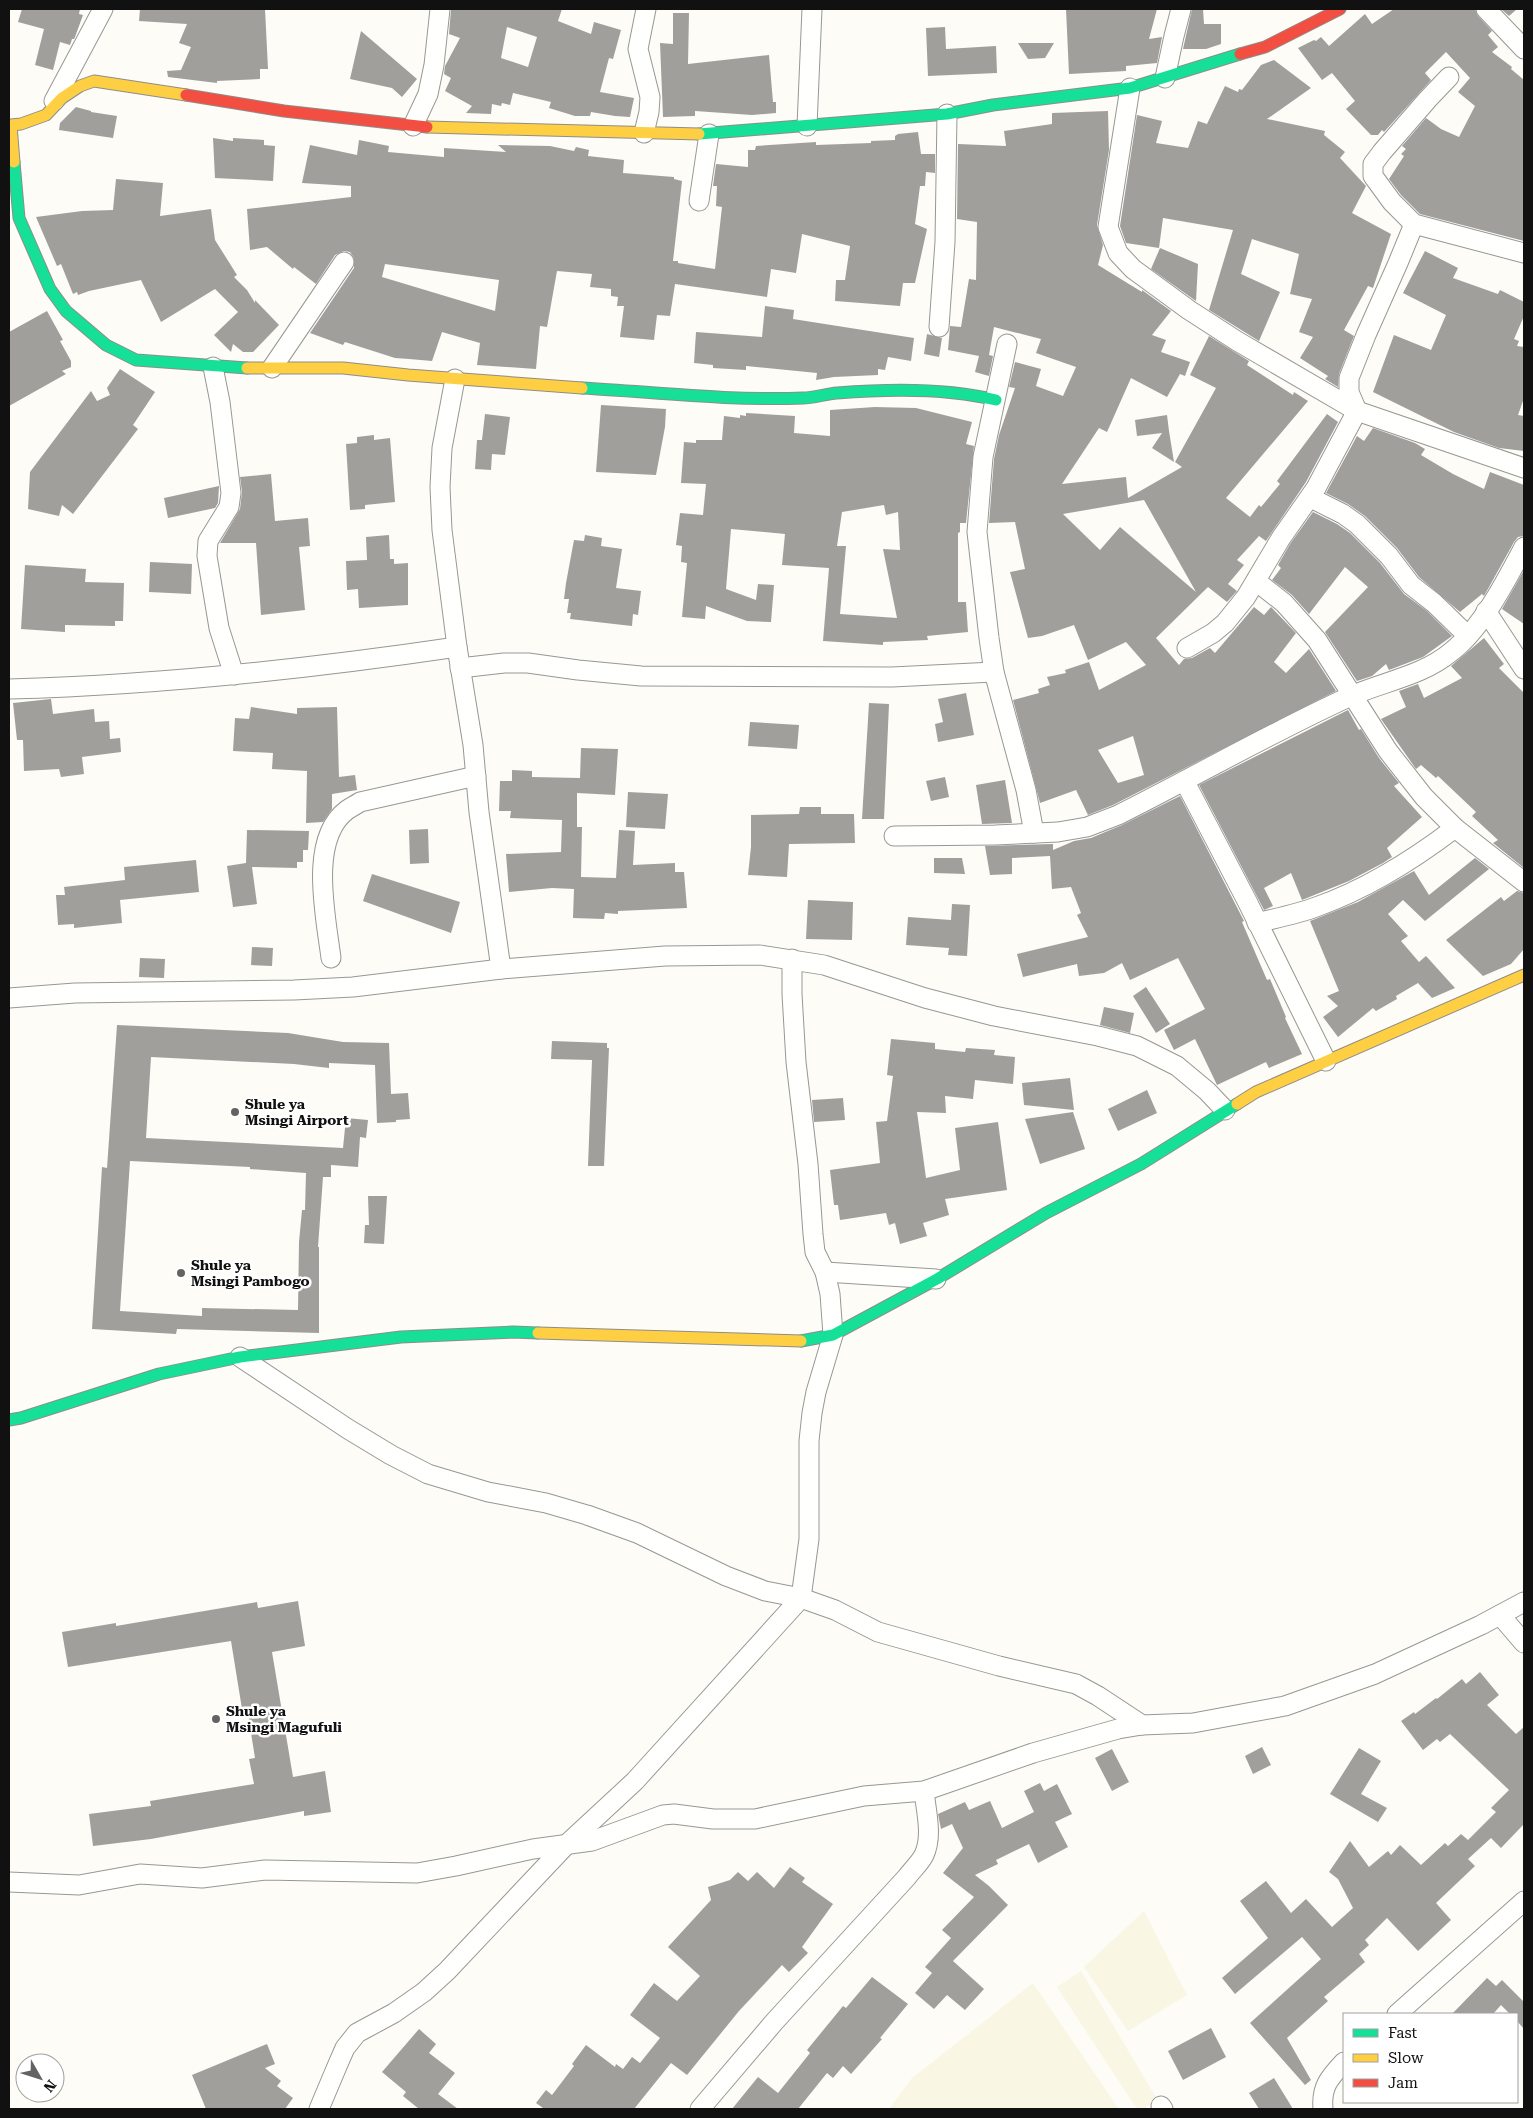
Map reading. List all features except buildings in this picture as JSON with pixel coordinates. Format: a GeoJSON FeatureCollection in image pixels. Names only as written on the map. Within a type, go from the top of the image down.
{"type":"FeatureCollection","features":[{"type":"Feature","properties":{"kind":"street"},"geometry":{"type":"LineString","coordinates":[[46,115],[103,9]]}},
{"type":"Feature","properties":{"kind":"street"},"geometry":{"type":"LineString","coordinates":[[413,126],[428,94],[434,65],[440,9]]}},
{"type":"Feature","properties":{"kind":"street"},"geometry":{"type":"LineString","coordinates":[[644,132],[649,112],[650,97],[638,49],[646,9]]}},
{"type":"Feature","properties":{"kind":"street"},"geometry":{"type":"LineString","coordinates":[[807,126],[812,9]]}},
{"type":"Feature","properties":{"kind":"street"},"geometry":{"type":"LineString","coordinates":[[1165,78],[1182,9]]}},
{"type":"Feature","properties":{"kind":"street"},"geometry":{"type":"LineString","coordinates":[[996,400],[968,393],[875,391],[776,399],[454,379],[314,366],[272,368],[213,367],[136,360],[106,345],[66,311],[56,299],[34,256],[19,218],[10,125],[21,124],[46,115],[62,98],[80,86],[94,81],[284,111],[413,126],[463,129],[709,134],[947,114],[1130,88],[1265,47],[1340,9]]}},
{"type":"Feature","properties":{"kind":"street"},"geometry":{"type":"LineString","coordinates":[[1486,9],[1524,49]]}},
{"type":"Feature","properties":{"kind":"street"},"geometry":{"type":"LineString","coordinates":[[1449,78],[1386,146],[1372,168],[1374,179],[1403,214],[1414,224],[1524,253]]}},
{"type":"Feature","properties":{"kind":"street"},"geometry":{"type":"LineString","coordinates":[[1130,88],[1108,227],[1118,254],[1133,269],[1217,328],[1357,411],[1524,468]]}},
{"type":"Feature","properties":{"kind":"street"},"geometry":{"type":"LineString","coordinates":[[938,327],[945,242],[947,114]]}},
{"type":"Feature","properties":{"kind":"street"},"geometry":{"type":"LineString","coordinates":[[699,202],[709,134]]}},
{"type":"Feature","properties":{"kind":"street"},"geometry":{"type":"LineString","coordinates":[[1357,411],[1349,392],[1349,378],[1414,224]]}},
{"type":"Feature","properties":{"kind":"street"},"geometry":{"type":"LineString","coordinates":[[272,368],[344,262]]}},
{"type":"Feature","properties":{"kind":"street"},"geometry":{"type":"LineString","coordinates":[[1007,344],[983,457],[977,532],[994,672],[1026,790],[1034,833]]}},
{"type":"Feature","properties":{"kind":"street"},"geometry":{"type":"LineString","coordinates":[[213,367],[220,402],[231,493],[229,507],[208,541],[207,556],[219,628],[234,675]]}},
{"type":"Feature","properties":{"kind":"street"},"geometry":{"type":"LineString","coordinates":[[454,379],[442,448],[440,487],[442,530],[456,647],[473,745],[501,969]]}},
{"type":"Feature","properties":{"kind":"street"},"geometry":{"type":"LineString","coordinates":[[1187,648],[1213,633],[1225,623],[1256,581],[1281,538],[1310,498],[1357,411]]}},
{"type":"Feature","properties":{"kind":"street"},"geometry":{"type":"LineString","coordinates":[[1310,498],[1336,510],[1357,524],[1389,556],[1411,585],[1434,602],[1468,636]]}},
{"type":"Feature","properties":{"kind":"street"},"geometry":{"type":"LineString","coordinates":[[894,836],[995,836],[1034,833],[1087,827],[1118,815],[1353,695],[1405,677],[1437,662],[1452,652],[1468,636],[1486,611],[1524,547]]}},
{"type":"Feature","properties":{"kind":"street"},"geometry":{"type":"LineString","coordinates":[[1256,581],[1284,604],[1317,640],[1404,772],[1424,797],[1455,828],[1524,882]]}},
{"type":"Feature","properties":{"kind":"street"},"geometry":{"type":"LineString","coordinates":[[1486,611],[1524,669]]}},
{"type":"Feature","properties":{"kind":"street"},"geometry":{"type":"LineString","coordinates":[[9,689],[84,687],[234,675],[456,647]]}},
{"type":"Feature","properties":{"kind":"street"},"geometry":{"type":"LineString","coordinates":[[460,668],[504,663],[528,663],[641,676],[892,677],[994,672]]}},
{"type":"Feature","properties":{"kind":"street"},"geometry":{"type":"LineString","coordinates":[[331,958],[323,862],[326,842],[346,810],[360,802],[476,776]]}},
{"type":"Feature","properties":{"kind":"street"},"geometry":{"type":"LineString","coordinates":[[1185,782],[1326,1061]]}},
{"type":"Feature","properties":{"kind":"street"},"geometry":{"type":"LineString","coordinates":[[1257,923],[1317,907],[1374,882],[1424,851],[1455,828]]}},
{"type":"Feature","properties":{"kind":"street"},"geometry":{"type":"LineString","coordinates":[[9,998],[75,993],[294,990],[352,987],[501,969],[665,956],[760,955],[824,965],[924,998],[994,1016],[1098,1036],[1137,1046],[1177,1066],[1207,1091],[1225,1110]]}},
{"type":"Feature","properties":{"kind":"street"},"geometry":{"type":"LineString","coordinates":[[319,2109],[338,2064],[357,2033],[394,2013],[424,1992],[447,1971],[566,1845],[635,1781],[801,1598],[809,1539],[809,1441],[812,1413],[816,1392],[833,1335],[830,1294],[825,1272],[816,1252],[813,1234],[808,1164],[796,1062],[792,959]]}},
{"type":"Feature","properties":{"kind":"street"},"geometry":{"type":"LineString","coordinates":[[9,1420],[159,1374],[240,1357],[401,1337],[513,1332],[797,1342],[833,1335],[937,1279],[1046,1213],[1141,1164],[1256,1092],[1524,976]]}},
{"type":"Feature","properties":{"kind":"street"},"geometry":{"type":"LineString","coordinates":[[825,1272],[937,1279]]}},
{"type":"Feature","properties":{"kind":"street"},"geometry":{"type":"LineString","coordinates":[[240,1357],[348,1429],[391,1455],[428,1474],[488,1492],[546,1503],[586,1515],[637,1534],[726,1576],[765,1591],[801,1598],[835,1610],[878,1632],[999,1666],[1076,1684],[1142,1725]]}},
{"type":"Feature","properties":{"kind":"street"},"geometry":{"type":"LineString","coordinates":[[9,1882],[79,1885],[140,1874],[202,1878],[256,1871],[417,1872],[612,1835],[651,1818],[664,1815],[674,1814],[712,1820],[755,1819],[864,1796],[924,1791],[1033,1753],[1090,1736],[1142,1725],[1193,1723],[1285,1706],[1376,1674],[1524,1602]]}},
{"type":"Feature","properties":{"kind":"street"},"geometry":{"type":"LineString","coordinates":[[1500,1615],[1524,1643]]}},
{"type":"Feature","properties":{"kind":"street"},"geometry":{"type":"LineString","coordinates":[[700,2109],[775,2021],[924,1856],[929,1831],[924,1791]]}},
{"type":"Feature","properties":{"kind":"street"},"geometry":{"type":"LineString","coordinates":[[1399,2013],[1524,1901]]}},
{"type":"Feature","properties":{"kind":"street"},"geometry":{"type":"LineString","coordinates":[[1323,2109],[1322,2096],[1329,2078],[1343,2063]]}},
{"type":"Feature","properties":{"kind":"shaded area"},"geometry":{"type":"Polygon","coordinates":[[[1144,1911],[1187,1995],[1128,2031],[1084,1967],[1144,1911]]]}},
{"type":"Feature","properties":{"kind":"shaded area"},"geometry":{"type":"Polygon","coordinates":[[[1081,1971],[1157,2099],[1144,2109],[1137,2109],[1057,1987],[1081,1971]]]}},
{"type":"Feature","properties":{"kind":"shaded area"},"geometry":{"type":"Polygon","coordinates":[[[1033,1983],[1119,2109],[889,2109],[912,2078],[1033,1983]]]}},
{"type":"Feature","properties":{"kind":"traffic: fast"},"geometry":{"type":"LineString","coordinates":[[699,134],[947,114],[993,105],[1130,88],[1240,54]]}},
{"type":"Feature","properties":{"kind":"traffic: fast"},"geometry":{"type":"LineString","coordinates":[[14,162],[19,218],[50,289],[66,311],[106,345],[136,360],[247,368]]}},
{"type":"Feature","properties":{"kind":"traffic: fast"},"geometry":{"type":"LineString","coordinates":[[582,388],[775,399],[807,398],[856,392],[917,390],[958,393],[996,400]]}},
{"type":"Feature","properties":{"kind":"traffic: fast"},"geometry":{"type":"LineString","coordinates":[[801,1341],[833,1335],[937,1279],[1046,1213],[1141,1164],[1237,1104]]}},
{"type":"Feature","properties":{"kind":"traffic: fast"},"geometry":{"type":"LineString","coordinates":[[9,1420],[21,1418],[159,1374],[240,1357],[401,1337],[513,1332],[538,1333]]}},
{"type":"Feature","properties":{"kind":"traffic: slow"},"geometry":{"type":"LineString","coordinates":[[14,162],[11,125],[21,124],[46,115],[62,98],[80,86],[94,81],[186,95]]}},
{"type":"Feature","properties":{"kind":"traffic: slow"},"geometry":{"type":"LineString","coordinates":[[427,127],[699,134]]}},
{"type":"Feature","properties":{"kind":"traffic: slow"},"geometry":{"type":"LineString","coordinates":[[247,368],[343,368],[408,375],[582,388]]}},
{"type":"Feature","properties":{"kind":"traffic: slow"},"geometry":{"type":"LineString","coordinates":[[1237,1104],[1256,1092],[1524,975]]}},
{"type":"Feature","properties":{"kind":"traffic: slow"},"geometry":{"type":"LineString","coordinates":[[538,1333],[801,1341]]}},
{"type":"Feature","properties":{"kind":"traffic: jam"},"geometry":{"type":"LineString","coordinates":[[1240,54],[1265,47],[1340,9]]}},
{"type":"Feature","properties":{"kind":"traffic: jam"},"geometry":{"type":"LineString","coordinates":[[186,95],[284,111],[427,127]]}},
{"type":"Feature","properties":{"kind":"place","name":"Shule ya Msingi Airport"},"geometry":{"type":"Point","coordinates":[235,1112]}},
{"type":"Feature","properties":{"kind":"place","name":"Shule ya Msingi Pambogo"},"geometry":{"type":"Point","coordinates":[181,1273]}},
{"type":"Feature","properties":{"kind":"place","name":"Shule ya Msingi Magufuli"},"geometry":{"type":"Point","coordinates":[216,1719]}}]}
